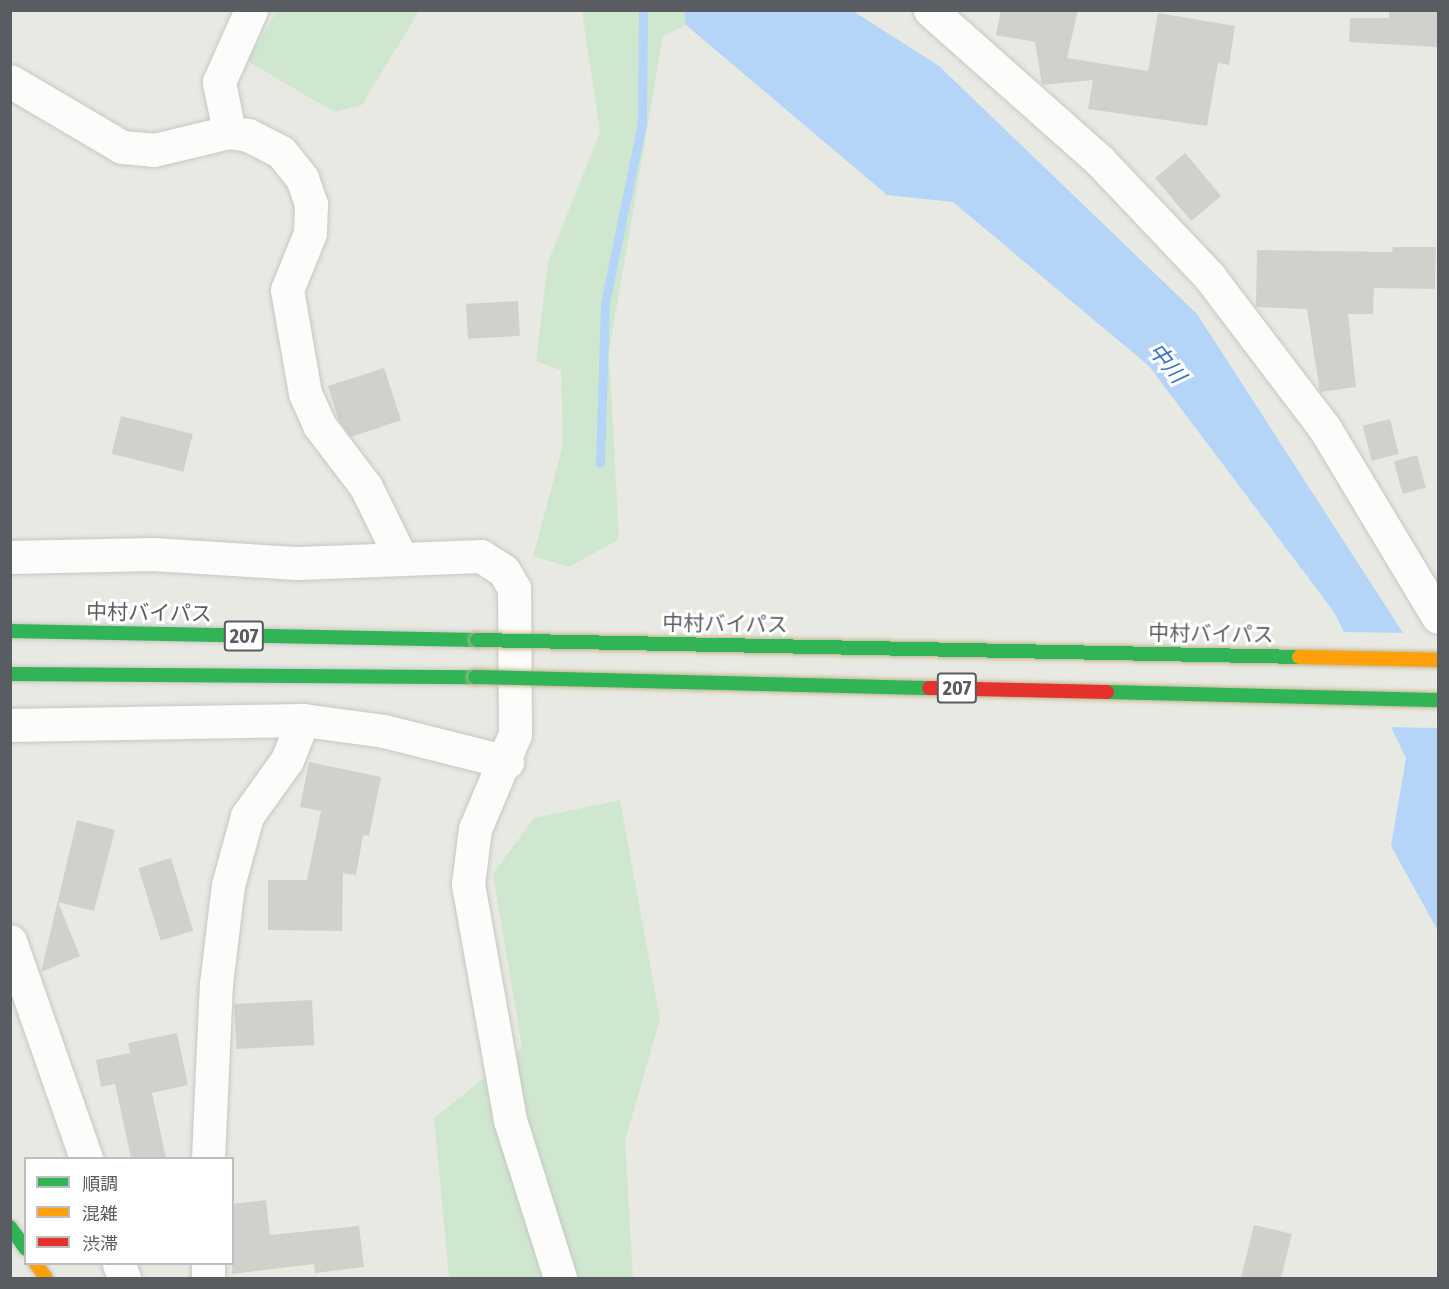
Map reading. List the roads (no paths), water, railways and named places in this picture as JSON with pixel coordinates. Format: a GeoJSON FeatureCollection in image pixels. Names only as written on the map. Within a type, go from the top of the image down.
{"type":"FeatureCollection","features":[{"type":"Feature","properties":{"kind":"main road","name":"中村バイパス"},"geometry":{"type":"LineString","coordinates":[[10,631],[1438,660]]}},
{"type":"Feature","properties":{"kind":"main road","name":"207"},"geometry":{"type":"LineString","coordinates":[[10,674],[476,677],[1438,700]]}},
{"type":"Feature","properties":{"kind":"main road"},"geometry":{"type":"LineString","coordinates":[[10,1227],[24,1246]]}},
{"type":"Feature","properties":{"kind":"main road"},"geometry":{"type":"LineString","coordinates":[[37,1265],[46,1278]]}},
{"type":"Feature","properties":{"kind":"street"},"geometry":{"type":"LineString","coordinates":[[229,132],[219,82],[251,10]]}},
{"type":"Feature","properties":{"kind":"street"},"geometry":{"type":"LineString","coordinates":[[930,10],[1100,161],[1209,276],[1324,429],[1436,608]]}},
{"type":"Feature","properties":{"kind":"street"},"geometry":{"type":"LineString","coordinates":[[10,81],[122,147],[154,150],[229,132],[248,135],[281,152],[302,178],[311,204],[310,233],[287,290],[305,393],[319,425],[366,487],[401,558]]}},
{"type":"Feature","properties":{"kind":"street"},"geometry":{"type":"LineString","coordinates":[[10,557],[153,554],[298,563],[481,556],[504,571],[514,588],[515,734],[507,762],[475,829],[468,884],[510,1120],[560,1278]]}},
{"type":"Feature","properties":{"kind":"street"},"geometry":{"type":"LineString","coordinates":[[10,725],[303,720],[384,731],[507,762]]}},
{"type":"Feature","properties":{"kind":"street"},"geometry":{"type":"LineString","coordinates":[[208,1157],[216,984],[228,885],[247,816],[287,760],[303,720]]}},
{"type":"Feature","properties":{"kind":"street"},"geometry":{"type":"LineString","coordinates":[[10,941],[86,1157]]}},
{"type":"Feature","properties":{"kind":"water","name":"中川"},"geometry":{"type":"Polygon","coordinates":[[[684,11],[853,11],[939,66],[1197,314],[1438,687],[1438,931],[1391,846],[1406,758],[1334,612],[1149,366],[953,202],[887,195],[686,25],[684,11]]]}},
{"type":"Feature","properties":{"kind":"waterway"},"geometry":{"type":"LineString","coordinates":[[600,463],[605,303],[642,123],[643,10]]}}]}
